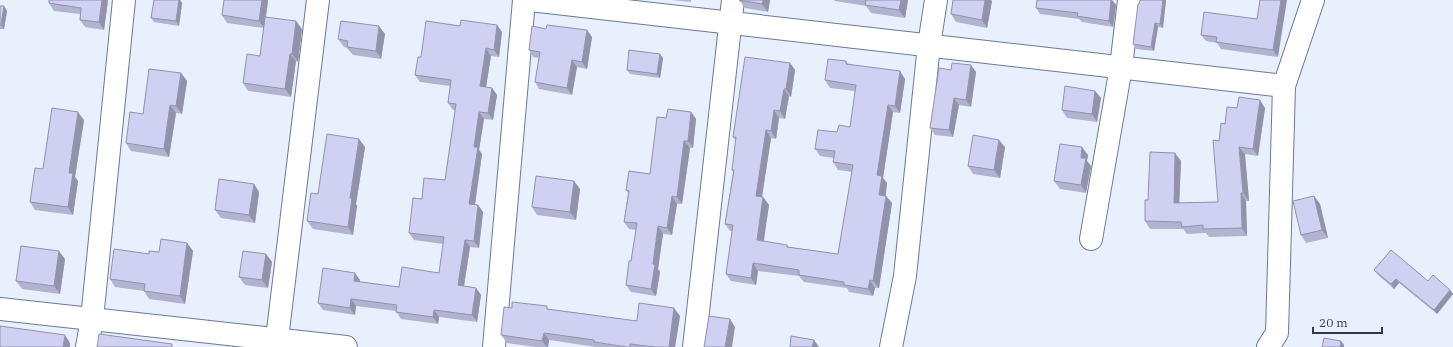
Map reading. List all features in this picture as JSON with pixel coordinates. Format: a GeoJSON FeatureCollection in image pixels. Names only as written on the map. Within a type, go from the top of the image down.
{"type":"FeatureCollection","features":[{"type":"Feature","properties":{"kind":"street"},"geometry":{"type":"LineString","coordinates":[[87,347],[92,319],[124,0]]}},
{"type":"Feature","properties":{"kind":"street"},"geometry":{"type":"LineString","coordinates":[[277,343],[318,0]]}},
{"type":"Feature","properties":{"kind":"street"},"geometry":{"type":"LineString","coordinates":[[494,347],[524,0]]}},
{"type":"Feature","properties":{"kind":"street"},"geometry":{"type":"LineString","coordinates":[[530,0],[1284,86]]}},
{"type":"Feature","properties":{"kind":"street"},"geometry":{"type":"LineString","coordinates":[[694,347],[733,0]]}},
{"type":"Feature","properties":{"kind":"street"},"geometry":{"type":"LineString","coordinates":[[891,347],[905,276],[929,45],[936,0]]}},
{"type":"Feature","properties":{"kind":"street"},"geometry":{"type":"LineString","coordinates":[[1091,239],[1121,67],[1129,0]]}},
{"type":"Feature","properties":{"kind":"street"},"geometry":{"type":"LineString","coordinates":[[1268,347],[1277,333],[1284,86],[1313,0]]}},
{"type":"Feature","properties":{"kind":"street"},"geometry":{"type":"LineString","coordinates":[[0,309],[92,319],[277,343],[346,347]]}},
{"type":"Feature","properties":{"kind":"building"},"geometry":{"type":"Polygon","coordinates":[[[49,0],[102,0],[99,22],[80,20],[81,8],[49,3],[49,0]]]}},
{"type":"Feature","properties":{"kind":"building"},"geometry":{"type":"Polygon","coordinates":[[[154,0],[179,0],[176,21],[151,18],[154,0]]]}},
{"type":"Feature","properties":{"kind":"building"},"geometry":{"type":"Polygon","coordinates":[[[224,0],[262,0],[259,21],[222,15],[224,0]]]}},
{"type":"Feature","properties":{"kind":"building"},"geometry":{"type":"Polygon","coordinates":[[[739,0],[763,0],[762,4],[739,0]]]}},
{"type":"Feature","properties":{"kind":"building"},"geometry":{"type":"Polygon","coordinates":[[[866,0],[901,0],[899,10],[865,5],[866,0]]]}},
{"type":"Feature","properties":{"kind":"building"},"geometry":{"type":"Polygon","coordinates":[[[953,0],[985,0],[982,20],[951,14],[953,0]]]}},
{"type":"Feature","properties":{"kind":"building"},"geometry":{"type":"Polygon","coordinates":[[[1037,0],[1111,0],[1109,21],[1077,16],[1078,13],[1036,8],[1037,0]]]}},
{"type":"Feature","properties":{"kind":"building"},"geometry":{"type":"Polygon","coordinates":[[[1140,0],[1163,0],[1160,24],[1155,23],[1151,47],[1133,44],[1138,4],[1140,0]]]}},
{"type":"Feature","properties":{"kind":"building"},"geometry":{"type":"Polygon","coordinates":[[[1260,0],[1281,0],[1273,50],[1216,42],[1217,37],[1201,35],[1204,12],[1257,19],[1260,0]]]}},
{"type":"Feature","properties":{"kind":"building"},"geometry":{"type":"Polygon","coordinates":[[[0,6],[4,6],[1,25],[0,25],[0,6]]]}},
{"type":"Feature","properties":{"kind":"building"},"geometry":{"type":"Polygon","coordinates":[[[265,17],[296,21],[292,54],[290,54],[285,89],[243,83],[247,54],[260,56],[265,17]]]}},
{"type":"Feature","properties":{"kind":"building"},"geometry":{"type":"Polygon","coordinates":[[[461,20],[497,25],[494,50],[486,48],[480,86],[492,88],[488,113],[479,112],[474,147],[478,147],[469,204],[478,205],[474,241],[465,240],[458,285],[476,288],[472,315],[434,310],[433,317],[396,312],[397,305],[351,299],[350,308],[318,303],[323,268],[355,273],[354,281],[399,287],[402,267],[439,273],[444,237],[409,233],[413,198],[422,199],[424,178],[445,180],[456,104],[448,103],[451,80],[415,75],[418,57],[421,57],[426,21],[460,26],[461,20]]]}},
{"type":"Feature","properties":{"kind":"building"},"geometry":{"type":"Polygon","coordinates":[[[341,21],[379,26],[376,51],[347,47],[348,41],[338,39],[341,21]]]}},
{"type":"Feature","properties":{"kind":"building"},"geometry":{"type":"Polygon","coordinates":[[[547,25],[587,30],[582,62],[572,60],[567,88],[535,82],[540,52],[529,50],[532,26],[546,29],[547,25]]]}},
{"type":"Feature","properties":{"kind":"building"},"geometry":{"type":"Polygon","coordinates":[[[629,50],[660,54],[657,74],[627,70],[629,50]]]}},
{"type":"Feature","properties":{"kind":"building"},"geometry":{"type":"Polygon","coordinates":[[[745,57],[790,63],[786,89],[784,89],[780,111],[774,110],[771,131],[766,130],[756,196],[763,197],[757,240],[787,245],[787,247],[838,254],[853,165],[833,162],[835,151],[815,149],[818,130],[837,132],[839,125],[850,127],[856,85],[825,80],[828,59],[846,61],[846,64],[900,71],[895,106],[888,105],[877,175],[882,176],[879,195],[886,196],[873,281],[870,280],[868,289],[844,285],[844,282],[799,275],[799,270],[753,263],[751,278],[726,274],[733,225],[725,224],[734,170],[732,170],[736,137],[733,137],[745,57]]]}},
{"type":"Feature","properties":{"kind":"building"},"geometry":{"type":"Polygon","coordinates":[[[952,63],[971,65],[966,100],[954,98],[949,130],[930,128],[939,68],[951,70],[952,63]]]}},
{"type":"Feature","properties":{"kind":"building"},"geometry":{"type":"Polygon","coordinates":[[[149,69],[181,73],[176,106],[170,105],[164,149],[126,143],[130,112],[143,114],[149,69]]]}},
{"type":"Feature","properties":{"kind":"building"},"geometry":{"type":"Polygon","coordinates":[[[1065,86],[1095,91],[1092,114],[1062,110],[1065,86]]]}},
{"type":"Feature","properties":{"kind":"building"},"geometry":{"type":"Polygon","coordinates":[[[1239,97],[1260,100],[1253,149],[1239,147],[1243,193],[1241,193],[1242,228],[1203,229],[1203,225],[1182,227],[1181,222],[1145,221],[1145,200],[1148,200],[1150,152],[1175,153],[1174,203],[1218,202],[1213,140],[1219,141],[1221,123],[1225,124],[1227,107],[1237,108],[1239,97]]]}},
{"type":"Feature","properties":{"kind":"building"},"geometry":{"type":"Polygon","coordinates":[[[52,108],[78,112],[69,173],[73,173],[68,207],[30,202],[35,168],[43,169],[52,108]]]}},
{"type":"Feature","properties":{"kind":"building"},"geometry":{"type":"Polygon","coordinates":[[[668,109],[691,112],[688,141],[684,141],[677,197],[672,196],[667,228],[658,226],[653,264],[655,265],[651,289],[626,285],[629,261],[631,261],[637,223],[624,222],[629,191],[626,190],[629,171],[650,174],[657,117],[666,118],[668,109]]]}},
{"type":"Feature","properties":{"kind":"building"},"geometry":{"type":"Polygon","coordinates":[[[327,134],[359,139],[350,198],[352,198],[348,227],[307,221],[311,193],[318,194],[327,134]]]}},
{"type":"Feature","properties":{"kind":"building"},"geometry":{"type":"Polygon","coordinates":[[[973,135],[999,140],[994,170],[968,166],[973,135]]]}},
{"type":"Feature","properties":{"kind":"building"},"geometry":{"type":"Polygon","coordinates":[[[1060,144],[1082,147],[1081,158],[1086,158],[1081,185],[1054,181],[1060,144]]]}},
{"type":"Feature","properties":{"kind":"building"},"geometry":{"type":"Polygon","coordinates":[[[536,176],[574,181],[570,212],[532,207],[536,176]]]}},
{"type":"Feature","properties":{"kind":"building"},"geometry":{"type":"Polygon","coordinates":[[[219,179],[254,184],[249,215],[215,210],[219,179]]]}},
{"type":"Feature","properties":{"kind":"building"},"geometry":{"type":"Polygon","coordinates":[[[1314,196],[1322,230],[1301,235],[1293,201],[1314,196]]]}},
{"type":"Feature","properties":{"kind":"building"},"geometry":{"type":"Polygon","coordinates":[[[161,239],[187,243],[180,296],[144,291],[145,284],[110,279],[114,249],[149,254],[149,251],[159,252],[161,239]]]}},
{"type":"Feature","properties":{"kind":"building"},"geometry":{"type":"Polygon","coordinates":[[[21,246],[59,251],[54,286],[16,281],[21,246]]]}},
{"type":"Feature","properties":{"kind":"building"},"geometry":{"type":"Polygon","coordinates":[[[1391,250],[1428,281],[1433,275],[1450,290],[1434,310],[1396,279],[1391,284],[1374,270],[1391,250]]]}},
{"type":"Feature","properties":{"kind":"building"},"geometry":{"type":"Polygon","coordinates":[[[243,251],[266,254],[262,280],[239,277],[243,251]]]}},
{"type":"Feature","properties":{"kind":"building"},"geometry":{"type":"Polygon","coordinates":[[[512,302],[547,306],[547,309],[637,321],[639,303],[674,308],[669,347],[630,344],[630,347],[627,347],[594,342],[594,340],[544,333],[542,341],[501,335],[504,307],[512,308],[512,302]]]}},
{"type":"Feature","properties":{"kind":"building"},"geometry":{"type":"Polygon","coordinates":[[[709,316],[730,319],[725,347],[704,347],[709,316]]]}},
{"type":"Feature","properties":{"kind":"building"},"geometry":{"type":"Polygon","coordinates":[[[0,326],[65,335],[63,347],[0,347],[0,326]]]}},
{"type":"Feature","properties":{"kind":"building"},"geometry":{"type":"Polygon","coordinates":[[[99,334],[172,344],[172,347],[97,347],[99,334]]]}},
{"type":"Feature","properties":{"kind":"building"},"geometry":{"type":"Polygon","coordinates":[[[791,336],[814,340],[812,347],[790,347],[791,336]]]}},
{"type":"Feature","properties":{"kind":"building"},"geometry":{"type":"Polygon","coordinates":[[[1324,338],[1341,341],[1340,347],[1322,347],[1324,338]]]}}]}
